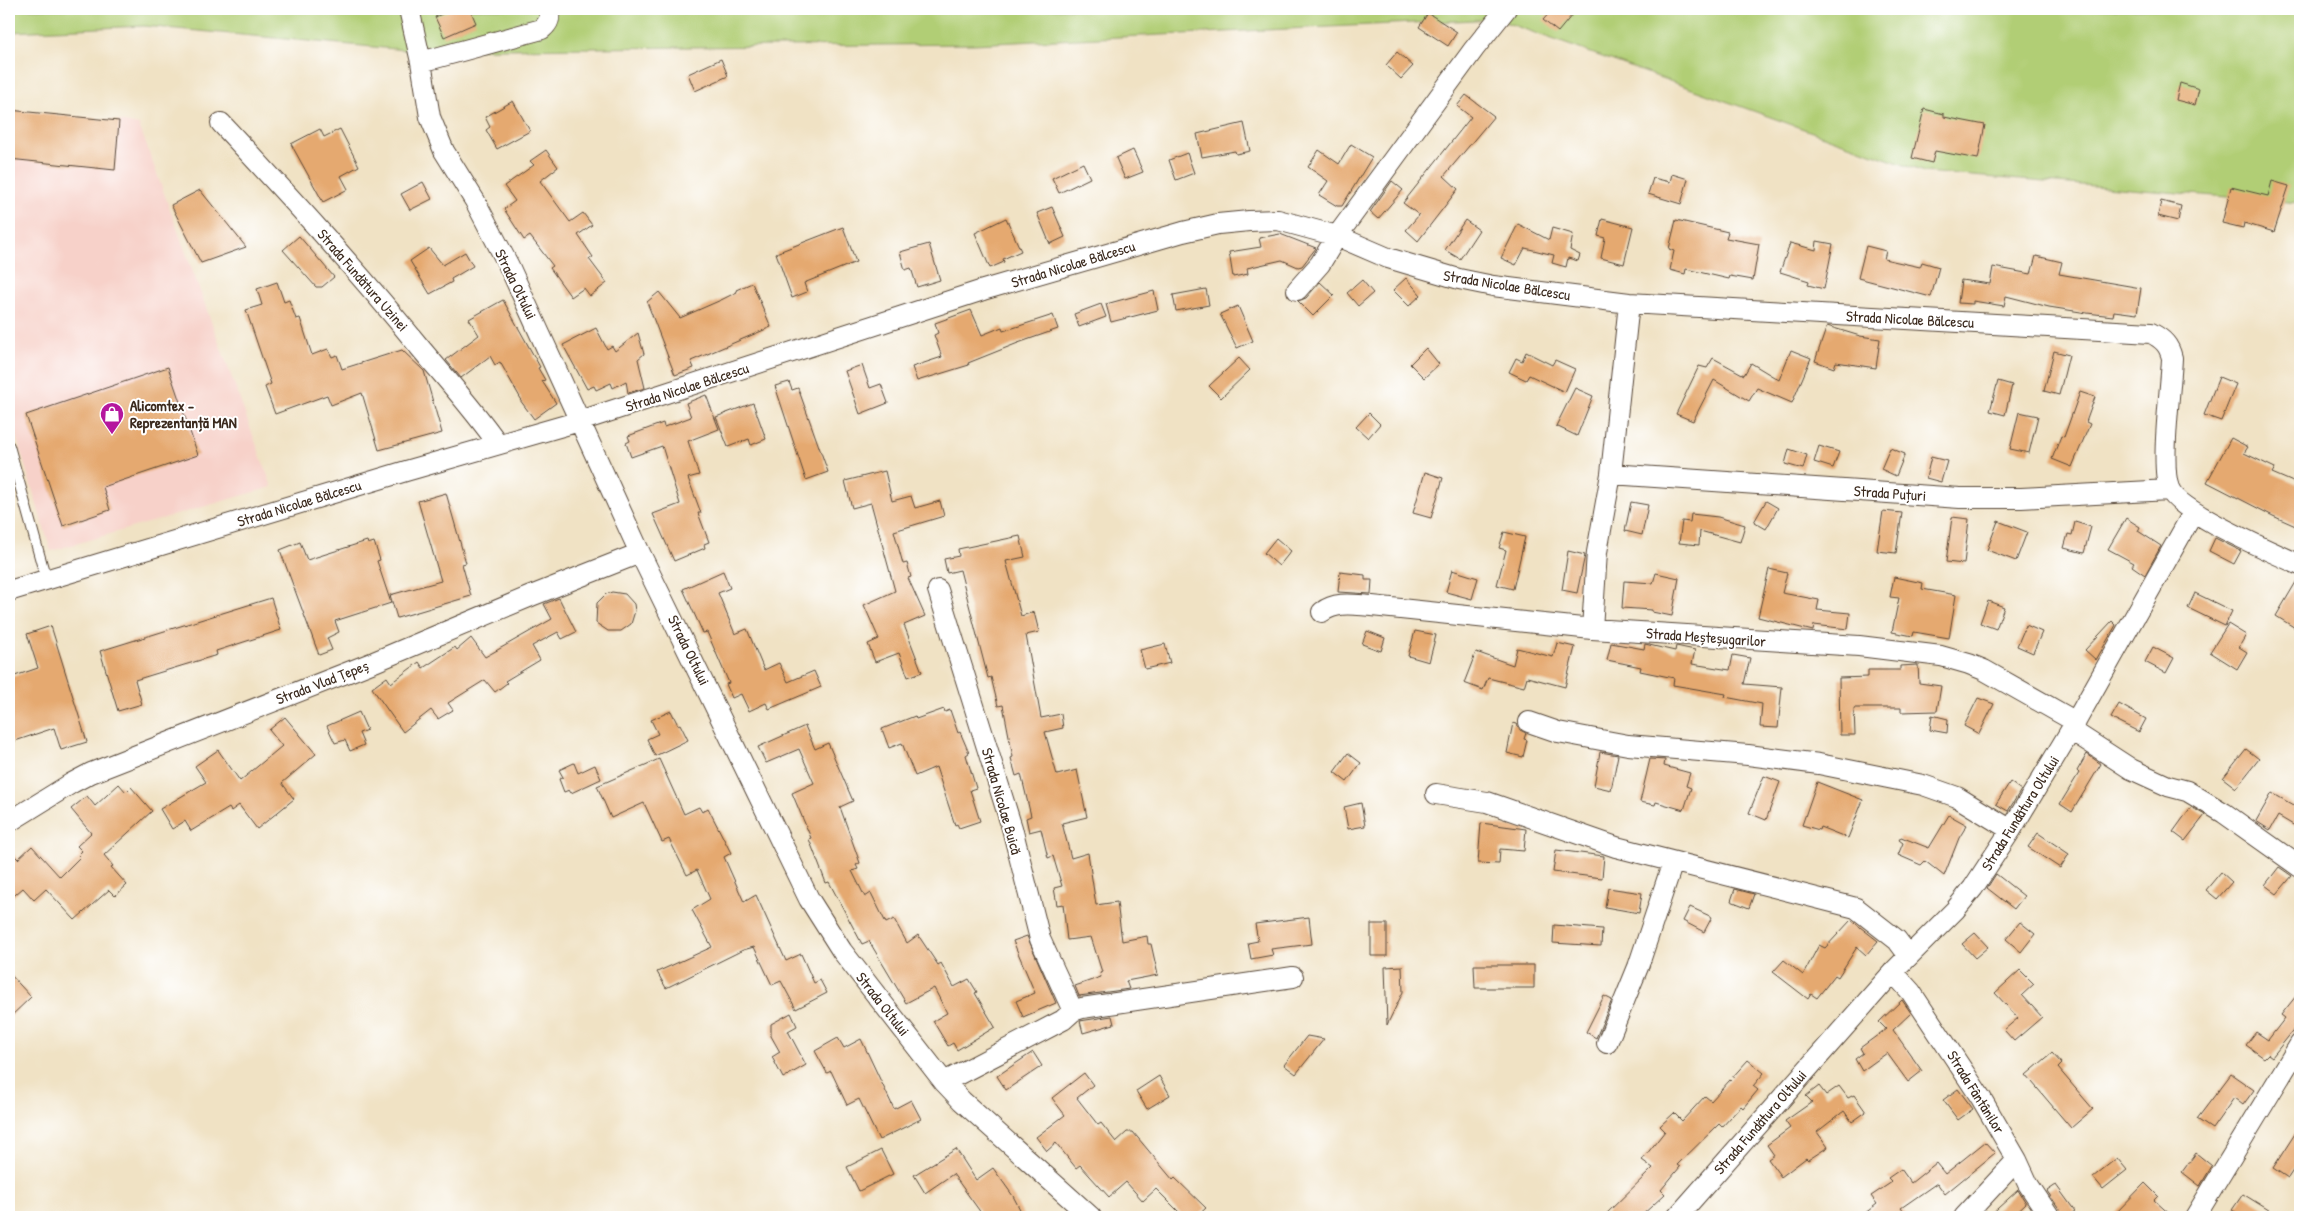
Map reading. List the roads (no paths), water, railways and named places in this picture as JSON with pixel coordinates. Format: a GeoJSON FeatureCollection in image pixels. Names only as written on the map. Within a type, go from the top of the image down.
{"type":"FeatureCollection","features":[{"type":"Feature","properties":{"kind":"street","name":"Strada Oltului"},"geometry":{"type":"LineString","coordinates":[[409,9],[421,62],[430,117],[444,151],[475,201],[509,266],[640,553],[813,906],[842,951],[944,1082],[962,1101],[1091,1217]]}},
{"type":"Feature","properties":{"kind":"street"},"geometry":{"type":"LineString","coordinates":[[421,62],[542,29],[548,24],[550,15],[548,9]]}},
{"type":"Feature","properties":{"kind":"street"},"geometry":{"type":"LineString","coordinates":[[1298,290],[1320,264],[1337,236],[1474,49],[1506,9]]}},
{"type":"Feature","properties":{"kind":"street","name":"Strada Fundătura Uzinei"},"geometry":{"type":"LineString","coordinates":[[221,123],[297,204],[394,315],[484,424],[498,444]]}},
{"type":"Feature","properties":{"kind":"street","name":"Strada Nicolae Bălcescu"},"geometry":{"type":"LineString","coordinates":[[9,591],[580,421],[983,290],[1183,232],[1234,222],[1278,220],[1337,236],[1388,258],[1459,279],[1494,286],[1628,304],[2151,332],[2170,347],[2172,358],[2165,470],[2169,490]]}},
{"type":"Feature","properties":{"kind":"street"},"geometry":{"type":"LineString","coordinates":[[1592,629],[1597,552],[1611,474],[1628,304]]}},
{"type":"Feature","properties":{"kind":"street","name":"Strada Puțuri"},"geometry":{"type":"LineString","coordinates":[[1611,474],[1960,498],[2021,498],[2169,490]]}},
{"type":"Feature","properties":{"kind":"street"},"geometry":{"type":"LineString","coordinates":[[2169,490],[2193,513],[2300,565]]}},
{"type":"Feature","properties":{"kind":"street","name":"Strada Fundătura Oltului"},"geometry":{"type":"LineString","coordinates":[[1677,1217],[1893,972],[1955,910],[1973,888],[2011,830],[2074,726],[2193,513]]}},
{"type":"Feature","properties":{"kind":"street","name":"Strada Vlad Țepeș"},"geometry":{"type":"LineString","coordinates":[[9,822],[91,773],[374,662],[531,596],[640,553]]}},
{"type":"Feature","properties":{"kind":"street","name":"Strada Nicolae Buică"},"geometry":{"type":"LineString","coordinates":[[938,590],[1012,828],[1040,938],[1073,1011]]}},
{"type":"Feature","properties":{"kind":"street","name":"Strada Meșteșugarilor"},"geometry":{"type":"LineString","coordinates":[[1322,612],[1329,606],[1340,604],[1372,606],[1592,629],[1859,646],[1941,656],[1984,670],[2074,726],[2132,769],[2168,786],[2187,792],[2224,813],[2299,864]]}},
{"type":"Feature","properties":{"kind":"street"},"geometry":{"type":"LineString","coordinates":[[1529,722],[1558,732],[1628,745],[1748,755],[1819,764],[1923,785],[1957,797],[2011,830]]}},
{"type":"Feature","properties":{"kind":"street"},"geometry":{"type":"LineString","coordinates":[[1436,794],[1487,802],[1616,847],[1856,908],[1897,940],[1909,956]]}},
{"type":"Feature","properties":{"kind":"street"},"geometry":{"type":"LineString","coordinates":[[1607,1042],[1638,967],[1673,862]]}},
{"type":"Feature","properties":{"kind":"street","name":"Strada Fântânilor"},"geometry":{"type":"LineString","coordinates":[[1893,972],[1911,992],[1982,1098],[2017,1160],[2028,1184],[2050,1217]]}},
{"type":"Feature","properties":{"kind":"street"},"geometry":{"type":"LineString","coordinates":[[944,1082],[1064,1020],[1073,1011],[1293,976]]}},
{"type":"Feature","properties":{"kind":"street"},"geometry":{"type":"LineString","coordinates":[[2195,1217],[2300,1044]]}},
{"type":"Feature","properties":{"kind":"street"},"geometry":{"type":"LineString","coordinates":[[1964,1217],[2017,1160]]}},
{"type":"Feature","properties":{"kind":"lane"},"geometry":{"type":"LineString","coordinates":[[9,446],[46,579]]}},
{"type":"Feature","properties":{"kind":"place","name":"Alicomtex - Reprezentanță MAN"},"geometry":{"type":"Point","coordinates":[112,435]}}]}
